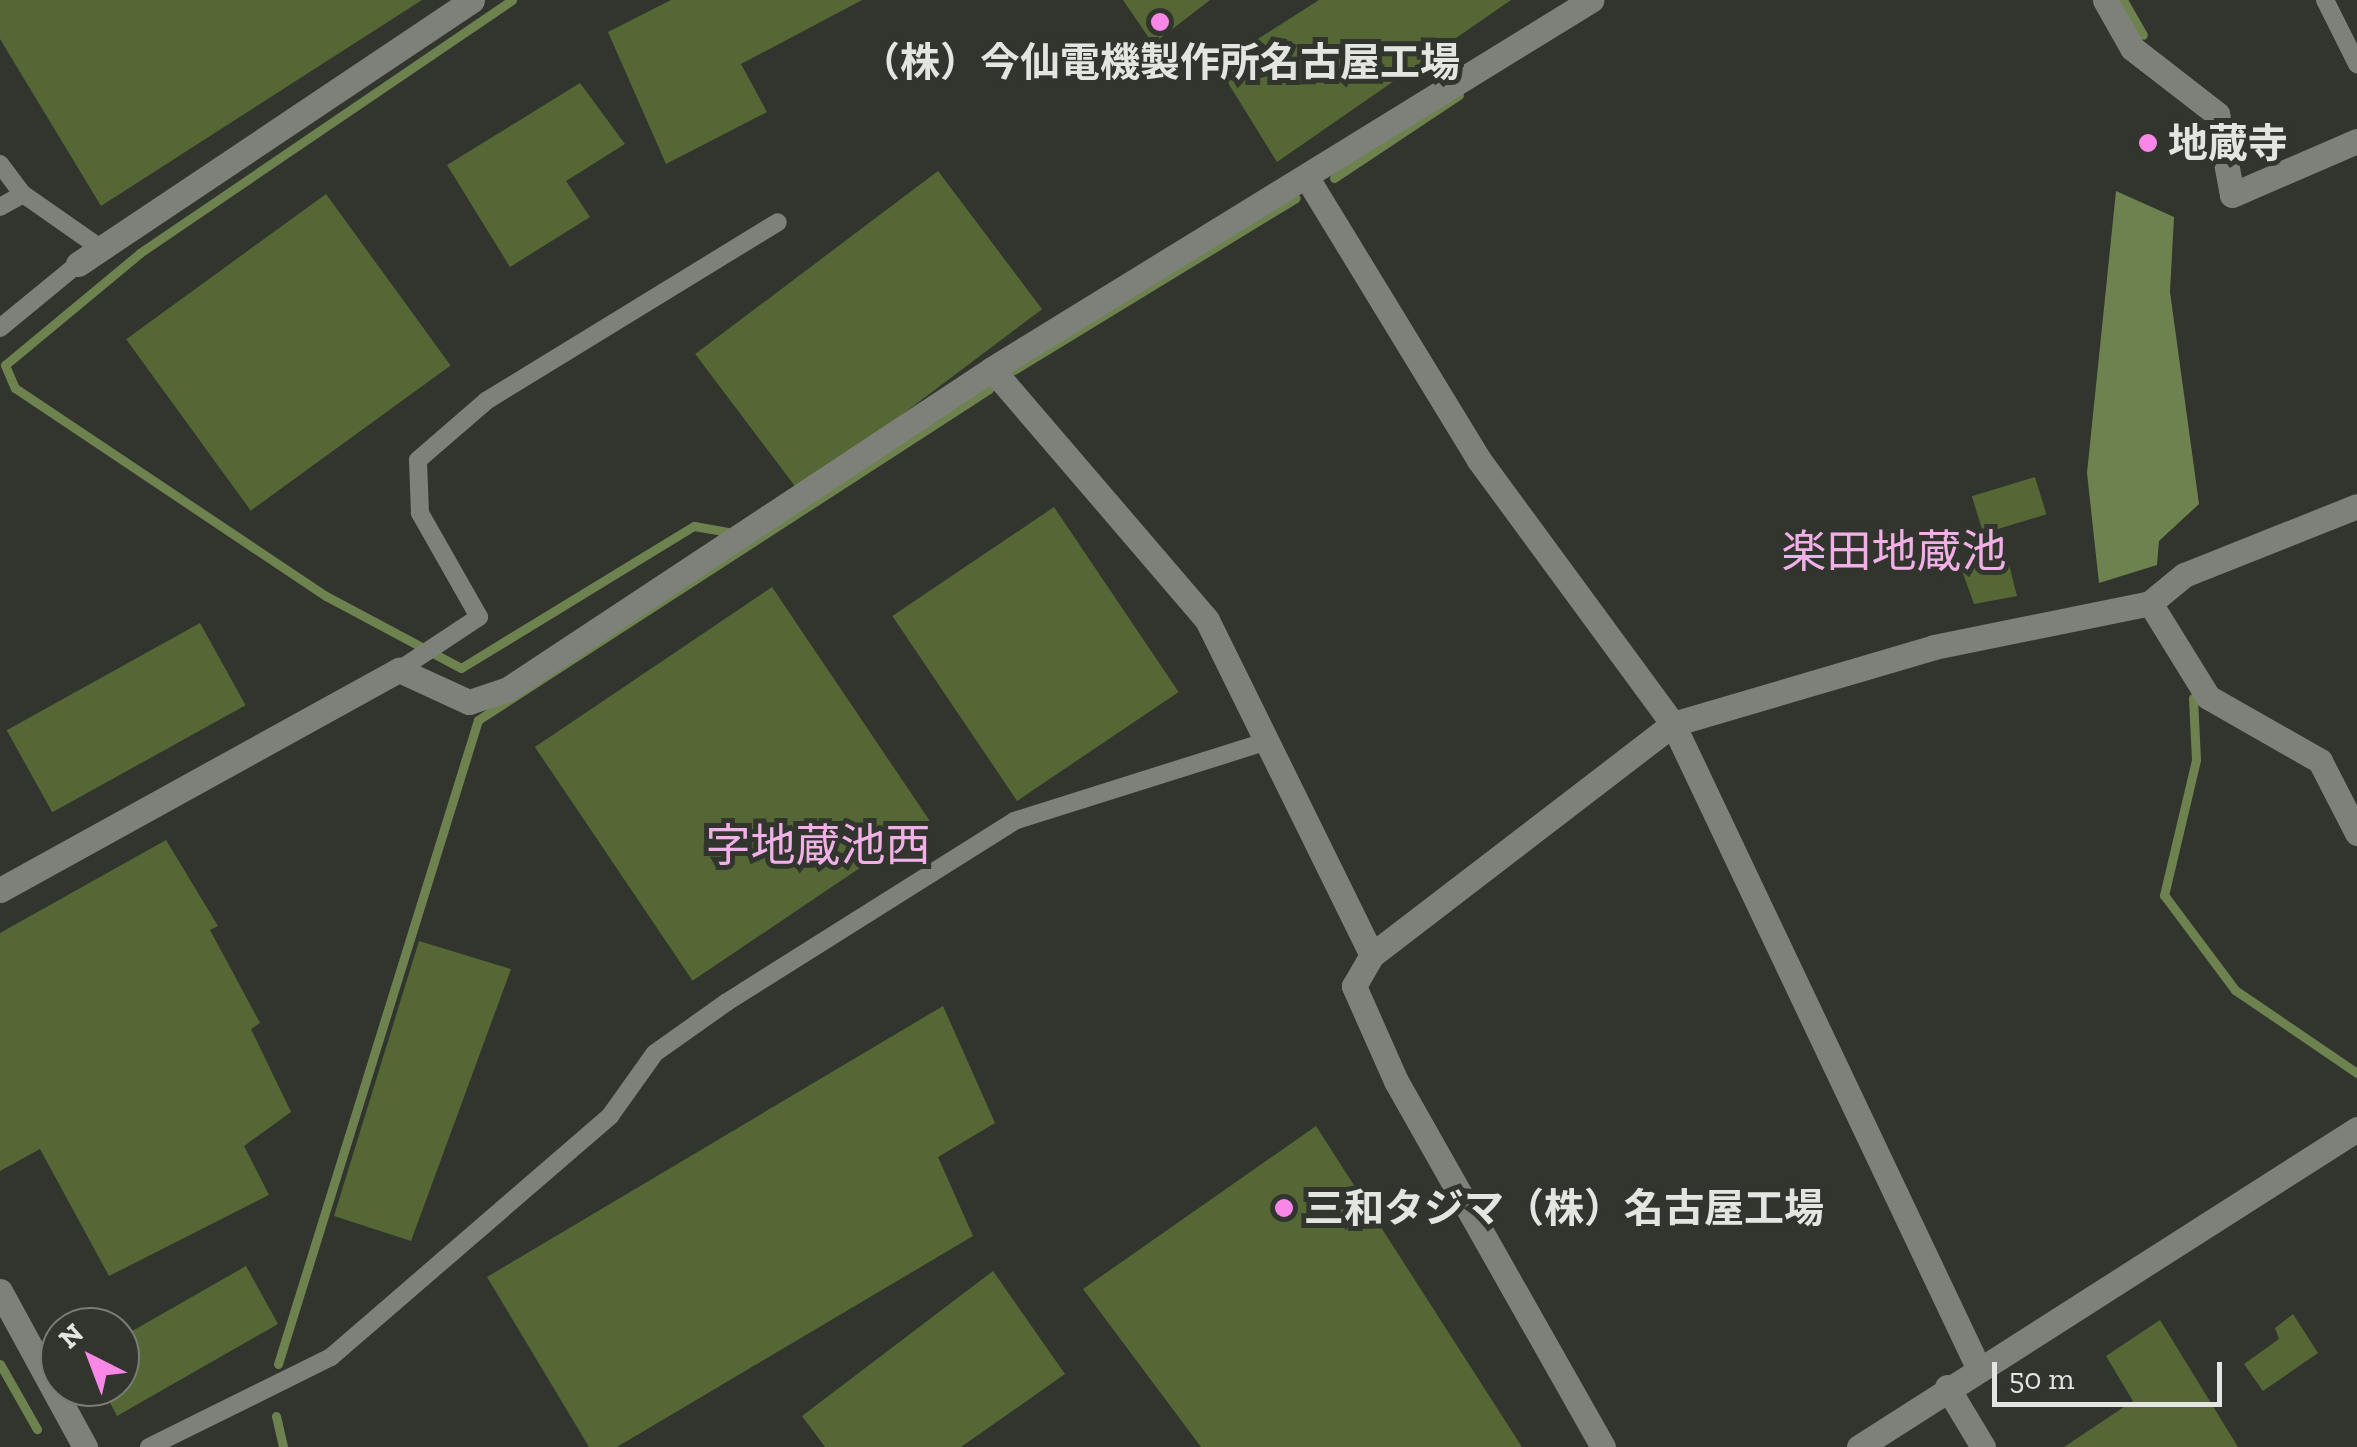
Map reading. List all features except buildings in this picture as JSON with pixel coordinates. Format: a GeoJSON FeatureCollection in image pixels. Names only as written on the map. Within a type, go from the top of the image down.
{"type":"FeatureCollection","features":[{"type":"Feature","properties":{"kind":"street"},"geometry":{"type":"LineString","coordinates":[[78,264],[472,0]]}},
{"type":"Feature","properties":{"kind":"street"},"geometry":{"type":"LineString","coordinates":[[0,890],[407,665],[469,702],[508,689],[992,370],[1591,0]]}},
{"type":"Feature","properties":{"kind":"street"},"geometry":{"type":"LineString","coordinates":[[2105,0],[2132,48],[2217,114],[2232,195],[2357,141]]}},
{"type":"Feature","properties":{"kind":"street"},"geometry":{"type":"LineString","coordinates":[[1308,178],[1479,460],[1673,724],[1976,1365]]}},
{"type":"Feature","properties":{"kind":"street"},"geometry":{"type":"LineString","coordinates":[[992,370],[1177,578],[1268,741],[1372,956]]}},
{"type":"Feature","properties":{"kind":"street"},"geometry":{"type":"LineString","coordinates":[[1603,1447],[1396,1082],[1354,986],[1372,956],[1673,724],[1934,646],[2150,603],[2184,576],[2357,506]]}},
{"type":"Feature","properties":{"kind":"street"},"geometry":{"type":"LineString","coordinates":[[2150,603],[2208,697],[2320,761],[2356,824]]}},
{"type":"Feature","properties":{"kind":"street"},"geometry":{"type":"LineString","coordinates":[[1860,1447],[1976,1365],[2357,1129]]}},
{"type":"Feature","properties":{"kind":"street"},"geometry":{"type":"LineString","coordinates":[[0,1291],[85,1447]]}},
{"type":"Feature","properties":{"kind":"street"},"geometry":{"type":"LineString","coordinates":[[1947,1387],[1984,1447]]}},
{"type":"Feature","properties":{"kind":"lane"},"geometry":{"type":"LineString","coordinates":[[2324,0],[2357,64]]}},
{"type":"Feature","properties":{"kind":"lane"},"geometry":{"type":"LineString","coordinates":[[0,164],[23,194],[100,248]]}},
{"type":"Feature","properties":{"kind":"lane"},"geometry":{"type":"LineString","coordinates":[[0,207],[23,194]]}},
{"type":"Feature","properties":{"kind":"lane"},"geometry":{"type":"LineString","coordinates":[[407,665],[479,617],[420,513],[418,460],[486,401],[778,222]]}},
{"type":"Feature","properties":{"kind":"lane"},"geometry":{"type":"LineString","coordinates":[[0,328],[78,264]]}},
{"type":"Feature","properties":{"kind":"lane"},"geometry":{"type":"LineString","coordinates":[[149,1447],[331,1357],[610,1116],[655,1053],[727,1002],[1014,821],[1268,741]]}},
{"type":"Feature","properties":{"kind":"shaded area"},"geometry":{"type":"Polygon","coordinates":[[[2116,191],[2174,217],[2170,292],[2199,504],[2159,541],[2157,565],[2099,583],[2087,473],[2116,191]]]}},
{"type":"Feature","properties":{"kind":"waterway"},"geometry":{"type":"LineString","coordinates":[[512,0],[140,253],[5,365],[15,388],[326,596],[461,668],[694,526],[727,532]]}},
{"type":"Feature","properties":{"kind":"waterway"},"geometry":{"type":"LineString","coordinates":[[2123,0],[2143,35]]}},
{"type":"Feature","properties":{"kind":"waterway"},"geometry":{"type":"LineString","coordinates":[[1334,178],[1459,95]]}},
{"type":"Feature","properties":{"kind":"waterway"},"geometry":{"type":"LineString","coordinates":[[1014,370],[1296,198]]}},
{"type":"Feature","properties":{"kind":"waterway"},"geometry":{"type":"LineString","coordinates":[[278,1364],[478,720],[989,389]]}},
{"type":"Feature","properties":{"kind":"waterway"},"geometry":{"type":"LineString","coordinates":[[2193,698],[2196,760],[2164,895],[2235,990],[2357,1073]]}},
{"type":"Feature","properties":{"kind":"waterway"},"geometry":{"type":"LineString","coordinates":[[0,1364],[37,1429]]}},
{"type":"Feature","properties":{"kind":"waterway"},"geometry":{"type":"LineString","coordinates":[[276,1416],[283,1447]]}},
{"type":"Feature","properties":{"kind":"place","name":"（株）今仙電機製作所名古屋工場"},"geometry":{"type":"Point","coordinates":[1160,22]}},
{"type":"Feature","properties":{"kind":"place","name":"地蔵寺"},"geometry":{"type":"Point","coordinates":[2148,143]}},
{"type":"Feature","properties":{"kind":"place","name":"三和タジマ（株）名古屋工場"},"geometry":{"type":"Point","coordinates":[1284,1208]}},
{"type":"Feature","properties":{"kind":"district","name":"楽田地蔵池"},"geometry":{"type":"Point","coordinates":[1894,553]}},
{"type":"Feature","properties":{"kind":"district","name":"字地蔵池西"},"geometry":{"type":"Point","coordinates":[818,847]}}]}
